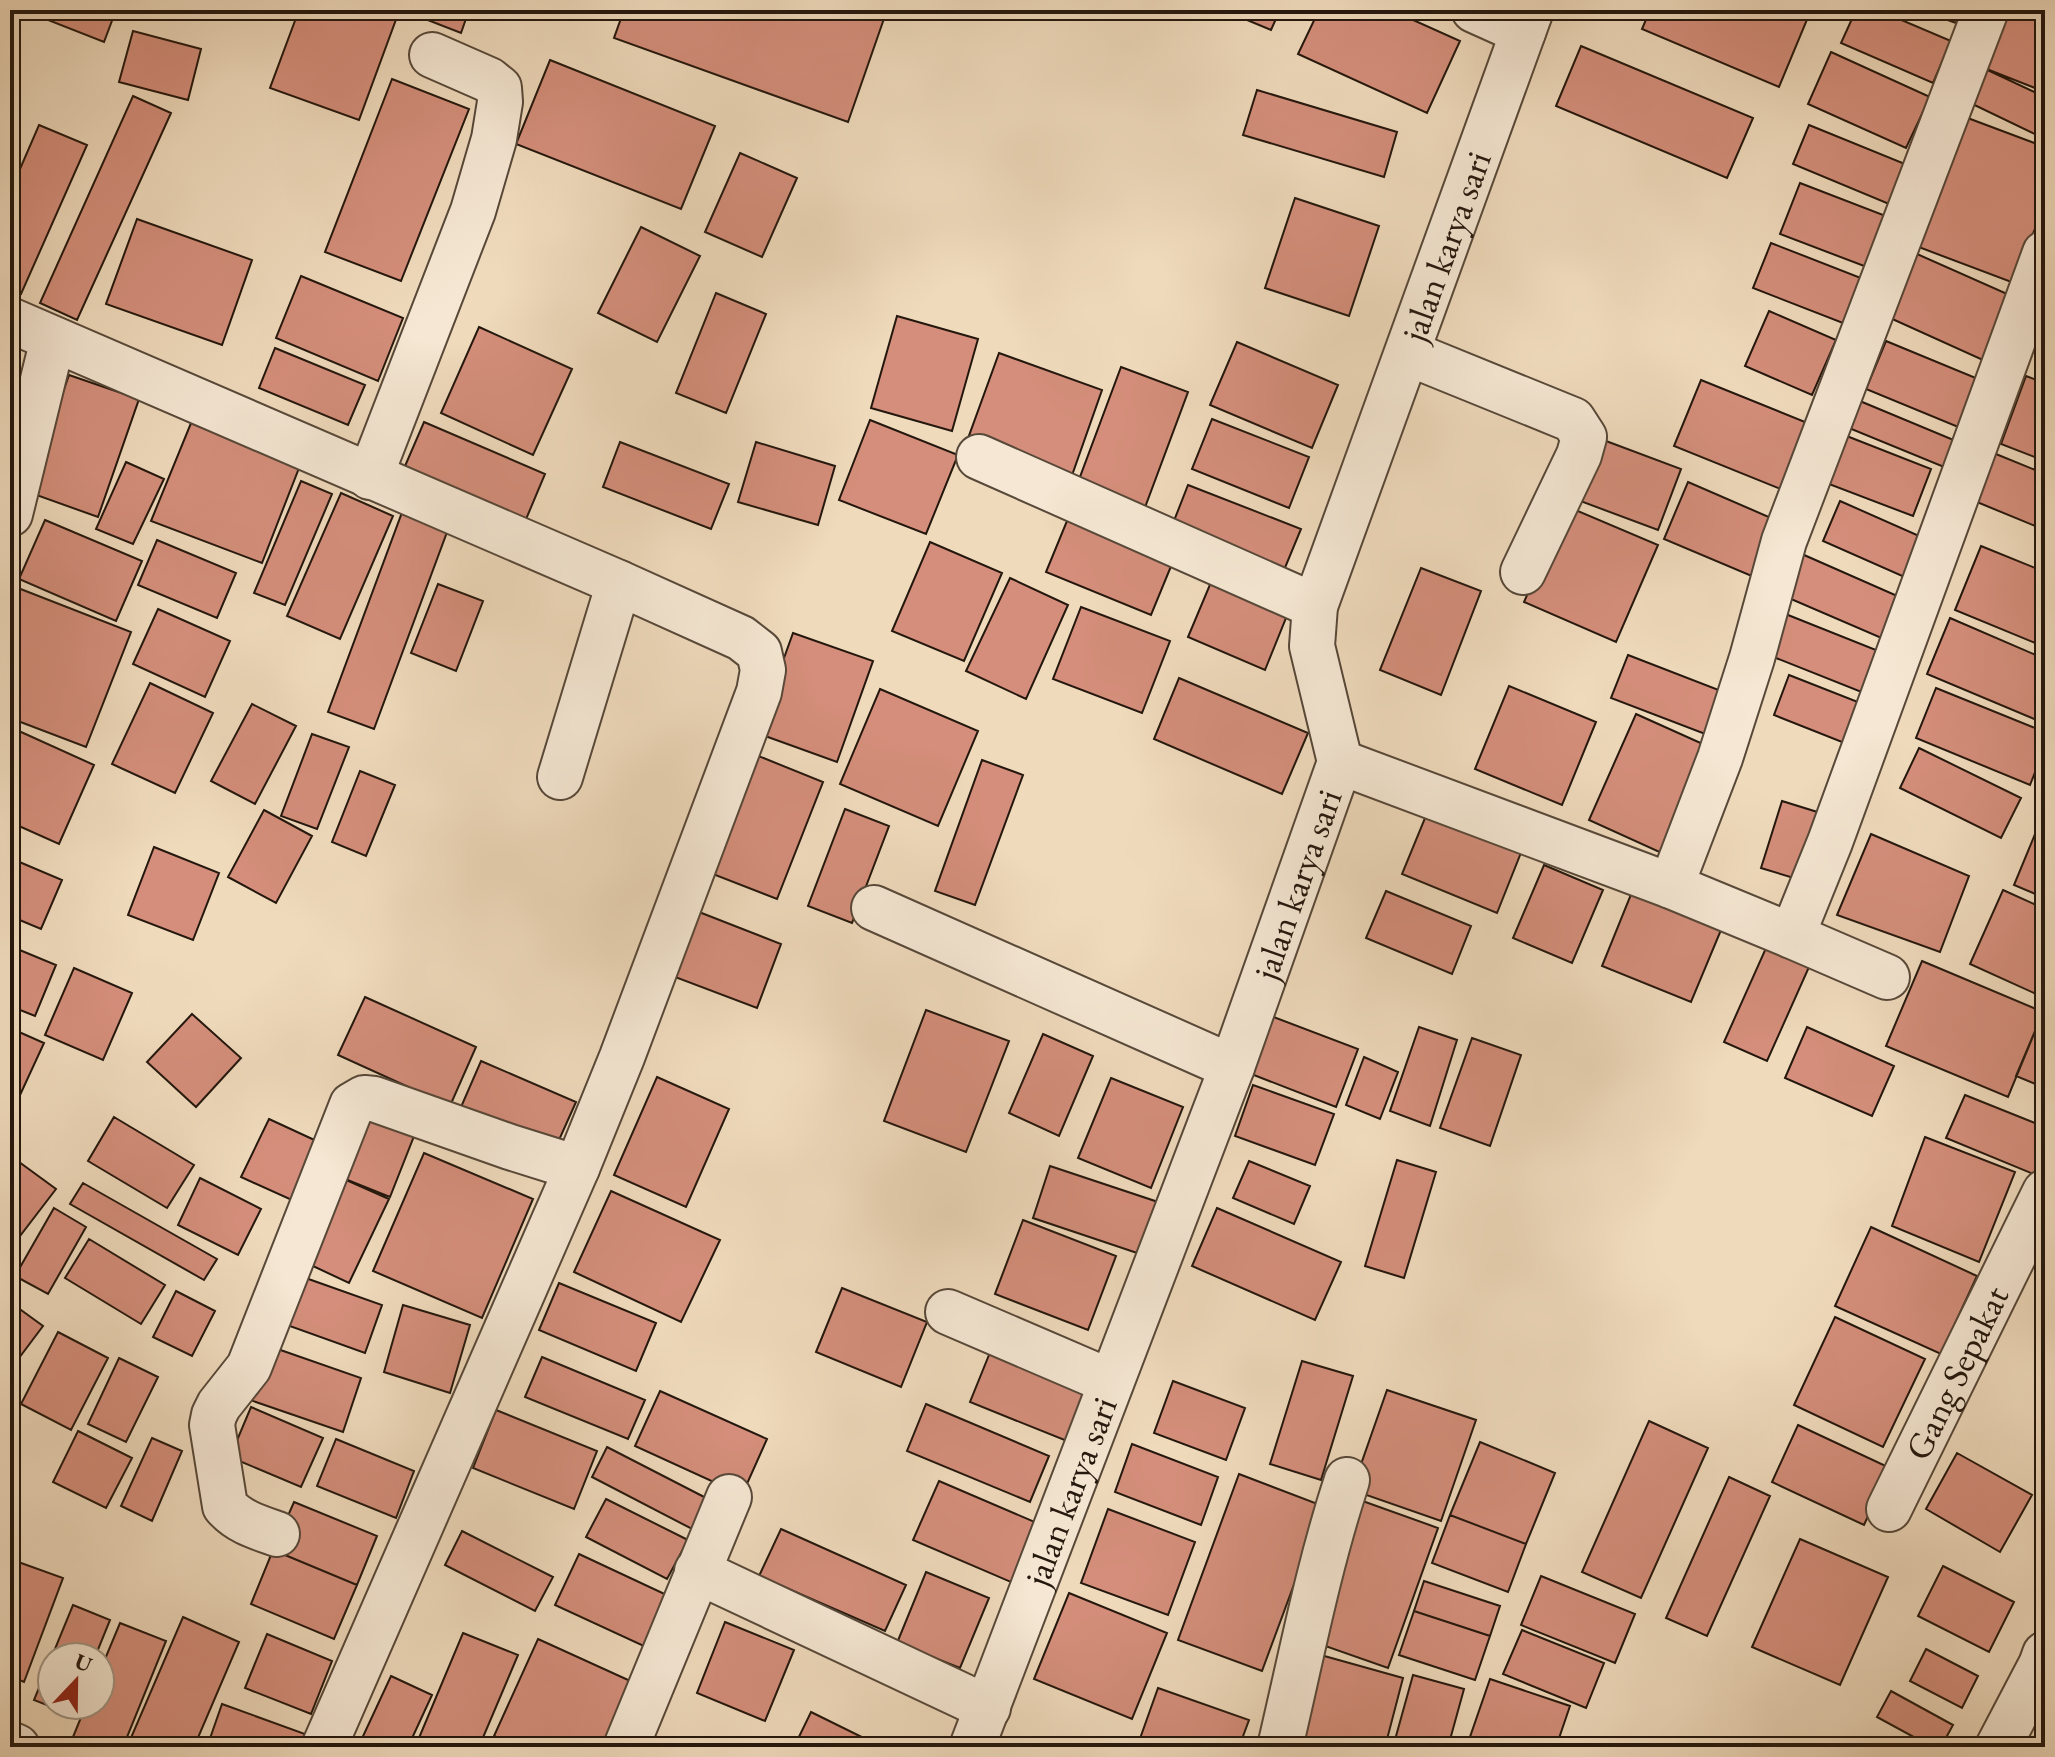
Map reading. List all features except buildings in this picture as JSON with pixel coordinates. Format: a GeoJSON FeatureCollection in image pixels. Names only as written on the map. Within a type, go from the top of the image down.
{"type":"FeatureCollection","features":[{"type":"Feature","properties":{"kind":"street"},"geometry":{"type":"LineString","coordinates":[[1474,10],[1527,21]]}},
{"type":"Feature","properties":{"kind":"street"},"geometry":{"type":"LineString","coordinates":[[1671,886],[1720,758],[1752,658],[1784,541],[1986,10]]}},
{"type":"Feature","properties":{"kind":"street","name":"jalan karya sari"},"geometry":{"type":"LineString","coordinates":[[980,1728],[1232,1067],[1340,762],[1312,646],[1315,606],[1527,21]]}},
{"type":"Feature","properties":{"kind":"street"},"geometry":{"type":"LineString","coordinates":[[370,477],[473,211],[500,102],[499,88],[489,80],[432,55]]}},
{"type":"Feature","properties":{"kind":"street"},"geometry":{"type":"LineString","coordinates":[[1792,936],[1830,842],[2045,253]]}},
{"type":"Feature","properties":{"kind":"street"},"geometry":{"type":"LineString","coordinates":[[10,320],[741,638],[759,652],[763,670],[759,692],[577,1168],[324,1747]]}},
{"type":"Feature","properties":{"kind":"street"},"geometry":{"type":"LineString","coordinates":[[10,514],[53,339]]}},
{"type":"Feature","properties":{"kind":"street"},"geometry":{"type":"LineString","coordinates":[[1408,353],[1573,420],[1584,437],[1579,455],[1523,572]]}},
{"type":"Feature","properties":{"kind":"street"},"geometry":{"type":"LineString","coordinates":[[979,457],[1315,606]]}},
{"type":"Feature","properties":{"kind":"street"},"geometry":{"type":"LineString","coordinates":[[560,777],[619,583]]}},
{"type":"Feature","properties":{"kind":"street"},"geometry":{"type":"LineString","coordinates":[[1340,762],[1671,886],[1887,977]]}},
{"type":"Feature","properties":{"kind":"street"},"geometry":{"type":"LineString","coordinates":[[874,908],[1232,1067]]}},
{"type":"Feature","properties":{"kind":"street"},"geometry":{"type":"LineString","coordinates":[[277,1534],[245,1523],[225,1506],[212,1425],[219,1405],[249,1367],[352,1105],[364,1098],[374,1099],[577,1168]]}},
{"type":"Feature","properties":{"kind":"street","name":"Gang Sepakat"},"geometry":{"type":"LineString","coordinates":[[1889,1509],[2043,1203]]}},
{"type":"Feature","properties":{"kind":"street"},"geometry":{"type":"LineString","coordinates":[[948,1312],[1111,1382]]}},
{"type":"Feature","properties":{"kind":"street"},"geometry":{"type":"LineString","coordinates":[[1280,1747],[1311,1604],[1347,1480]]}},
{"type":"Feature","properties":{"kind":"street"},"geometry":{"type":"LineString","coordinates":[[626,1747],[729,1497]]}},
{"type":"Feature","properties":{"kind":"street"},"geometry":{"type":"LineString","coordinates":[[697,1571],[980,1728]]}},
{"type":"Feature","properties":{"kind":"street"},"geometry":{"type":"LineString","coordinates":[[1998,1747],[2045,1654]]}},
{"type":"Feature","properties":{"kind":"street"},"geometry":{"type":"LineString","coordinates":[[10,1744],[17,1747]]}}]}
